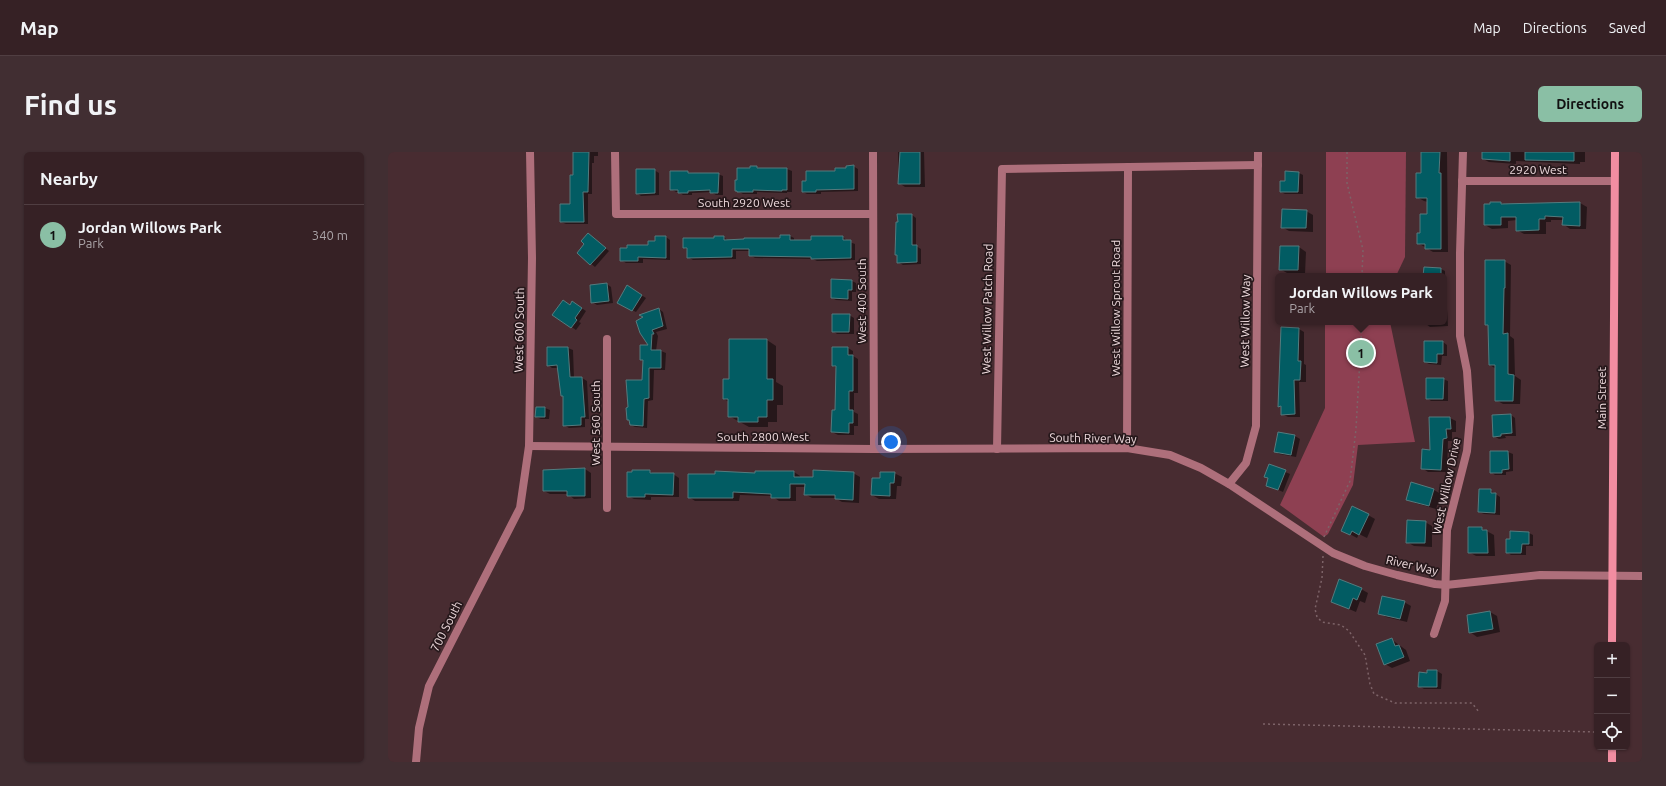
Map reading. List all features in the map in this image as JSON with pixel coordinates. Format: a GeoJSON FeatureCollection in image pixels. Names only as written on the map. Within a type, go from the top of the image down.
{"type":"FeatureCollection","features":[{"type":"Feature","properties":{"kind":"main road","name":"Main Street"},"geometry":{"type":"LineString","coordinates":[[1612,642],[1615,152]]}},
{"type":"Feature","properties":{"kind":"main road"},"geometry":{"type":"LineString","coordinates":[[1612,750],[1612,762]]}},
{"type":"Feature","properties":{"kind":"street","name":"West 600 South"},"geometry":{"type":"LineString","coordinates":[[520,508],[528,446],[532,258],[530,152]]}},
{"type":"Feature","properties":{"kind":"street","name":"South 2920 West"},"geometry":{"type":"LineString","coordinates":[[615,152],[616,214],[873,214]]}},
{"type":"Feature","properties":{"kind":"street","name":"West 400 South"},"geometry":{"type":"LineString","coordinates":[[873,152],[874,449]]}},
{"type":"Feature","properties":{"kind":"street","name":"West Willow Way"},"geometry":{"type":"LineString","coordinates":[[1229,484],[1246,463],[1256,426],[1258,152]]}},
{"type":"Feature","properties":{"kind":"street","name":"West Willow Drive"},"geometry":{"type":"LineString","coordinates":[[1434,634],[1445,601],[1446,530],[1467,451],[1470,417],[1467,371],[1460,336],[1463,152]]}},
{"type":"Feature","properties":{"kind":"street"},"geometry":{"type":"LineString","coordinates":[[1128,167],[1258,165]]}},
{"type":"Feature","properties":{"kind":"street","name":"West Willow Patch Road"},"geometry":{"type":"LineString","coordinates":[[997,449],[1002,169],[1128,167]]}},
{"type":"Feature","properties":{"kind":"street","name":"West Willow Sprout Road"},"geometry":{"type":"LineString","coordinates":[[1127,448],[1128,167]]}},
{"type":"Feature","properties":{"kind":"street","name":"2920 West"},"geometry":{"type":"LineString","coordinates":[[1462,181],[1614,181]]}},
{"type":"Feature","properties":{"kind":"street","name":"West 560 South"},"geometry":{"type":"LineString","coordinates":[[607,339],[607,508]]}},
{"type":"Feature","properties":{"kind":"street","name":"South 2800 West"},"geometry":{"type":"LineString","coordinates":[[528,446],[997,449]]}},
{"type":"Feature","properties":{"kind":"street","name":"South River Way"},"geometry":{"type":"LineString","coordinates":[[997,449],[1127,448],[1170,455],[1200,468],[1229,484]]}},
{"type":"Feature","properties":{"kind":"street","name":"River Way"},"geometry":{"type":"LineString","coordinates":[[1229,484],[1333,552],[1365,566],[1397,576],[1446,585],[1540,575],[1642,576]]}},
{"type":"Feature","properties":{"kind":"street","name":"700 South"},"geometry":{"type":"LineString","coordinates":[[416,762],[418,728],[429,686],[520,508]]}},
{"type":"Feature","properties":{"kind":"path"},"geometry":{"type":"LineString","coordinates":[[1347,152],[1347,183],[1363,250],[1362,273]]}},
{"type":"Feature","properties":{"kind":"path"},"geometry":{"type":"LineString","coordinates":[[1324,537],[1350,481],[1356,428],[1362,325]]}},
{"type":"Feature","properties":{"kind":"path"},"geometry":{"type":"LineString","coordinates":[[1322,556],[1322,578],[1315,609],[1317,617],[1322,622],[1341,626],[1349,631],[1365,655],[1370,684],[1374,694],[1395,703],[1472,703],[1479,712]]}},
{"type":"Feature","properties":{"kind":"path"},"geometry":{"type":"LineString","coordinates":[[1263,724],[1594,732]]}},
{"type":"Feature","properties":{"kind":"shaded area"},"geometry":{"type":"Polygon","coordinates":[[[1326,152],[1406,152],[1405,257],[1397,273],[1326,273],[1326,152]]]}},
{"type":"Feature","properties":{"kind":"shaded area"},"geometry":{"type":"Polygon","coordinates":[[[1325,325],[1391,325],[1415,442],[1358,445],[1353,485],[1328,534],[1324,537],[1280,505],[1325,408],[1325,325]]]}},
{"type":"Feature","properties":{"kind":"building"},"geometry":{"type":"Polygon","coordinates":[[[573,152],[589,152],[588,192],[583,192],[584,222],[560,222],[560,204],[570,204],[570,175],[573,175],[573,152]]]}},
{"type":"Feature","properties":{"kind":"building"},"geometry":{"type":"Polygon","coordinates":[[[900,152],[920,152],[920,184],[898,184],[900,152]]]}},
{"type":"Feature","properties":{"kind":"building"},"geometry":{"type":"Polygon","coordinates":[[[1421,152],[1440,152],[1439,173],[1441,173],[1441,249],[1425,249],[1425,244],[1417,244],[1417,233],[1420,233],[1420,214],[1427,214],[1427,198],[1416,198],[1416,173],[1421,173],[1421,152]]]}},
{"type":"Feature","properties":{"kind":"building"},"geometry":{"type":"Polygon","coordinates":[[[1482,152],[1510,152],[1510,161],[1482,159],[1482,152]]]}},
{"type":"Feature","properties":{"kind":"building"},"geometry":{"type":"Polygon","coordinates":[[[1525,152],[1574,152],[1574,161],[1525,160],[1525,152]]]}},
{"type":"Feature","properties":{"kind":"building"},"geometry":{"type":"Polygon","coordinates":[[[854,165],[854,189],[802,192],[802,181],[806,181],[806,171],[835,171],[835,168],[846,168],[846,166],[854,165]]]}},
{"type":"Feature","properties":{"kind":"building"},"geometry":{"type":"Polygon","coordinates":[[[750,166],[757,166],[757,168],[787,168],[787,190],[753,190],[753,192],[735,191],[737,168],[750,168],[750,166]]]}},
{"type":"Feature","properties":{"kind":"building"},"geometry":{"type":"Polygon","coordinates":[[[636,169],[655,169],[655,193],[636,194],[636,169]]]}},
{"type":"Feature","properties":{"kind":"building"},"geometry":{"type":"Polygon","coordinates":[[[670,171],[688,171],[688,173],[719,173],[718,193],[710,193],[710,190],[678,193],[678,190],[670,190],[670,171]]]}},
{"type":"Feature","properties":{"kind":"building"},"geometry":{"type":"Polygon","coordinates":[[[1285,171],[1299,172],[1298,192],[1280,192],[1280,181],[1285,181],[1285,171]]]}},
{"type":"Feature","properties":{"kind":"building"},"geometry":{"type":"Polygon","coordinates":[[[1490,202],[1501,202],[1501,204],[1580,202],[1580,226],[1562,225],[1563,217],[1545,216],[1545,219],[1539,219],[1539,230],[1516,231],[1516,217],[1501,217],[1501,225],[1484,225],[1484,204],[1490,204],[1490,202]]]}},
{"type":"Feature","properties":{"kind":"building"},"geometry":{"type":"Polygon","coordinates":[[[1282,209],[1307,210],[1306,228],[1281,228],[1282,209]]]}},
{"type":"Feature","properties":{"kind":"building"},"geometry":{"type":"Polygon","coordinates":[[[897,214],[912,214],[912,245],[917,245],[917,262],[897,263],[897,255],[895,255],[896,222],[898,222],[897,214]]]}},
{"type":"Feature","properties":{"kind":"building"},"geometry":{"type":"Polygon","coordinates":[[[588,233],[606,248],[590,265],[577,253],[584,244],[581,241],[588,233]]]}},
{"type":"Feature","properties":{"kind":"building"},"geometry":{"type":"Polygon","coordinates":[[[780,235],[790,235],[790,240],[811,240],[811,236],[843,236],[843,240],[851,240],[851,258],[811,259],[811,257],[749,256],[749,249],[732,249],[732,257],[687,258],[687,248],[683,248],[683,238],[714,238],[714,236],[724,236],[724,240],[744,238],[780,238],[780,235]]]}},
{"type":"Feature","properties":{"kind":"building"},"geometry":{"type":"Polygon","coordinates":[[[655,236],[666,236],[666,258],[638,257],[638,261],[620,261],[620,248],[627,248],[627,245],[648,245],[648,241],[655,241],[655,236]]]}},
{"type":"Feature","properties":{"kind":"building"},"geometry":{"type":"Polygon","coordinates":[[[1280,246],[1299,246],[1298,270],[1279,270],[1280,246]]]}},
{"type":"Feature","properties":{"kind":"building"},"geometry":{"type":"Polygon","coordinates":[[[1485,260],[1505,260],[1503,334],[1508,333],[1508,374],[1514,375],[1513,401],[1495,401],[1495,365],[1489,365],[1488,325],[1485,325],[1485,260]]]}},
{"type":"Feature","properties":{"kind":"building"},"geometry":{"type":"Polygon","coordinates":[[[1424,267],[1441,268],[1441,273],[1423,273],[1424,267]]]}},
{"type":"Feature","properties":{"kind":"building"},"geometry":{"type":"Polygon","coordinates":[[[831,279],[852,280],[852,290],[848,290],[848,299],[831,298],[831,279]]]}},
{"type":"Feature","properties":{"kind":"building"},"geometry":{"type":"Polygon","coordinates":[[[607,283],[609,301],[591,303],[590,285],[607,283]]]}},
{"type":"Feature","properties":{"kind":"building"},"geometry":{"type":"Polygon","coordinates":[[[627,285],[642,295],[632,311],[617,303],[627,285]]]}},
{"type":"Feature","properties":{"kind":"building"},"geometry":{"type":"Polygon","coordinates":[[[563,300],[570,305],[572,301],[582,308],[575,318],[577,320],[571,328],[552,315],[563,300]]]}},
{"type":"Feature","properties":{"kind":"building"},"geometry":{"type":"Polygon","coordinates":[[[659,308],[663,326],[652,330],[654,334],[652,334],[651,350],[661,350],[661,368],[649,368],[649,398],[644,399],[643,426],[630,425],[629,420],[627,420],[626,408],[628,407],[626,380],[642,380],[643,360],[640,360],[640,345],[648,345],[640,333],[636,321],[643,317],[639,315],[659,308]]]}},
{"type":"Feature","properties":{"kind":"building"},"geometry":{"type":"Polygon","coordinates":[[[832,314],[850,314],[849,332],[832,332],[832,314]]]}},
{"type":"Feature","properties":{"kind":"building"},"geometry":{"type":"Polygon","coordinates":[[[1281,327],[1299,328],[1298,361],[1301,361],[1300,380],[1294,380],[1295,414],[1281,415],[1281,406],[1278,407],[1281,327]]]}},
{"type":"Feature","properties":{"kind":"building"},"geometry":{"type":"Polygon","coordinates":[[[729,339],[767,339],[767,379],[773,379],[773,400],[767,400],[767,417],[758,417],[758,422],[738,422],[738,417],[728,417],[728,399],[723,399],[723,379],[729,379],[729,339]]]}},
{"type":"Feature","properties":{"kind":"building"},"geometry":{"type":"Polygon","coordinates":[[[1424,341],[1443,341],[1443,354],[1437,354],[1437,363],[1424,362],[1424,341]]]}},
{"type":"Feature","properties":{"kind":"building"},"geometry":{"type":"Polygon","coordinates":[[[547,347],[568,347],[570,377],[582,377],[585,417],[581,417],[581,425],[563,426],[563,396],[561,396],[557,365],[547,366],[547,347]]]}},
{"type":"Feature","properties":{"kind":"building"},"geometry":{"type":"Polygon","coordinates":[[[832,347],[848,347],[848,355],[853,355],[853,391],[849,391],[849,410],[853,410],[853,423],[849,423],[849,433],[831,432],[832,410],[835,410],[836,366],[832,366],[832,347]]]}},
{"type":"Feature","properties":{"kind":"building"},"geometry":{"type":"Polygon","coordinates":[[[1426,378],[1444,378],[1443,399],[1426,399],[1426,378]]]}},
{"type":"Feature","properties":{"kind":"building"},"geometry":{"type":"Polygon","coordinates":[[[536,407],[545,407],[545,417],[535,417],[536,407]]]}},
{"type":"Feature","properties":{"kind":"building"},"geometry":{"type":"Polygon","coordinates":[[[1511,414],[1512,433],[1501,434],[1501,436],[1493,437],[1492,415],[1511,414]]]}},
{"type":"Feature","properties":{"kind":"building"},"geometry":{"type":"Polygon","coordinates":[[[1429,417],[1450,417],[1451,429],[1446,429],[1447,438],[1443,439],[1441,470],[1421,469],[1422,449],[1430,450],[1429,417]]]}},
{"type":"Feature","properties":{"kind":"building"},"geometry":{"type":"Polygon","coordinates":[[[1278,432],[1295,435],[1291,455],[1274,452],[1278,432]]]}},
{"type":"Feature","properties":{"kind":"building"},"geometry":{"type":"Polygon","coordinates":[[[1490,451],[1508,451],[1509,469],[1502,470],[1502,473],[1490,473],[1490,451]]]}},
{"type":"Feature","properties":{"kind":"building"},"geometry":{"type":"Polygon","coordinates":[[[1269,464],[1286,470],[1278,490],[1266,486],[1268,478],[1264,477],[1269,464]]]}},
{"type":"Feature","properties":{"kind":"building"},"geometry":{"type":"Polygon","coordinates":[[[585,468],[585,496],[567,496],[567,491],[543,491],[543,470],[585,468]]]}},
{"type":"Feature","properties":{"kind":"building"},"geometry":{"type":"Polygon","coordinates":[[[632,470],[650,470],[650,473],[674,473],[673,495],[645,494],[645,497],[627,497],[627,472],[632,472],[632,470]]]}},
{"type":"Feature","properties":{"kind":"building"},"geometry":{"type":"Polygon","coordinates":[[[813,470],[854,472],[853,500],[835,499],[835,495],[804,495],[805,484],[790,484],[790,498],[771,498],[771,494],[733,492],[733,498],[688,498],[688,474],[715,474],[715,471],[755,473],[755,471],[794,471],[794,477],[813,477],[813,470]]]}},
{"type":"Feature","properties":{"kind":"building"},"geometry":{"type":"Polygon","coordinates":[[[880,472],[895,472],[894,483],[890,483],[890,496],[871,495],[872,478],[880,478],[880,472]]]}},
{"type":"Feature","properties":{"kind":"building"},"geometry":{"type":"Polygon","coordinates":[[[1411,482],[1434,489],[1429,506],[1406,500],[1411,482]]]}},
{"type":"Feature","properties":{"kind":"building"},"geometry":{"type":"Polygon","coordinates":[[[1479,489],[1491,489],[1491,493],[1496,493],[1495,513],[1478,512],[1479,489]]]}},
{"type":"Feature","properties":{"kind":"building"},"geometry":{"type":"Polygon","coordinates":[[[1352,506],[1369,514],[1359,535],[1352,531],[1350,535],[1341,531],[1352,506]]]}},
{"type":"Feature","properties":{"kind":"building"},"geometry":{"type":"Polygon","coordinates":[[[1407,520],[1426,521],[1425,543],[1406,543],[1407,520]]]}},
{"type":"Feature","properties":{"kind":"building"},"geometry":{"type":"Polygon","coordinates":[[[1468,527],[1482,527],[1482,530],[1487,530],[1488,553],[1468,553],[1468,527]]]}},
{"type":"Feature","properties":{"kind":"building"},"geometry":{"type":"Polygon","coordinates":[[[1510,531],[1529,532],[1529,544],[1522,544],[1521,553],[1506,553],[1506,539],[1510,539],[1510,531]]]}},
{"type":"Feature","properties":{"kind":"building"},"geometry":{"type":"Polygon","coordinates":[[[1339,579],[1362,588],[1357,600],[1353,598],[1349,609],[1331,602],[1339,579]]]}},
{"type":"Feature","properties":{"kind":"building"},"geometry":{"type":"Polygon","coordinates":[[[1382,596],[1405,601],[1400,619],[1378,614],[1382,596]]]}},
{"type":"Feature","properties":{"kind":"building"},"geometry":{"type":"Polygon","coordinates":[[[1490,611],[1493,629],[1469,633],[1467,615],[1490,611]]]}},
{"type":"Feature","properties":{"kind":"building"},"geometry":{"type":"Polygon","coordinates":[[[1392,638],[1395,646],[1399,645],[1404,657],[1384,665],[1376,644],[1392,638]]]}},
{"type":"Feature","properties":{"kind":"building"},"geometry":{"type":"Polygon","coordinates":[[[1427,670],[1437,670],[1437,687],[1418,687],[1419,672],[1427,673],[1427,670]]]}},
{"type":"Feature","properties":{"kind":"place","name":"Jordan Willows Park"},"geometry":{"type":"Point","coordinates":[1361,353]}}]}
